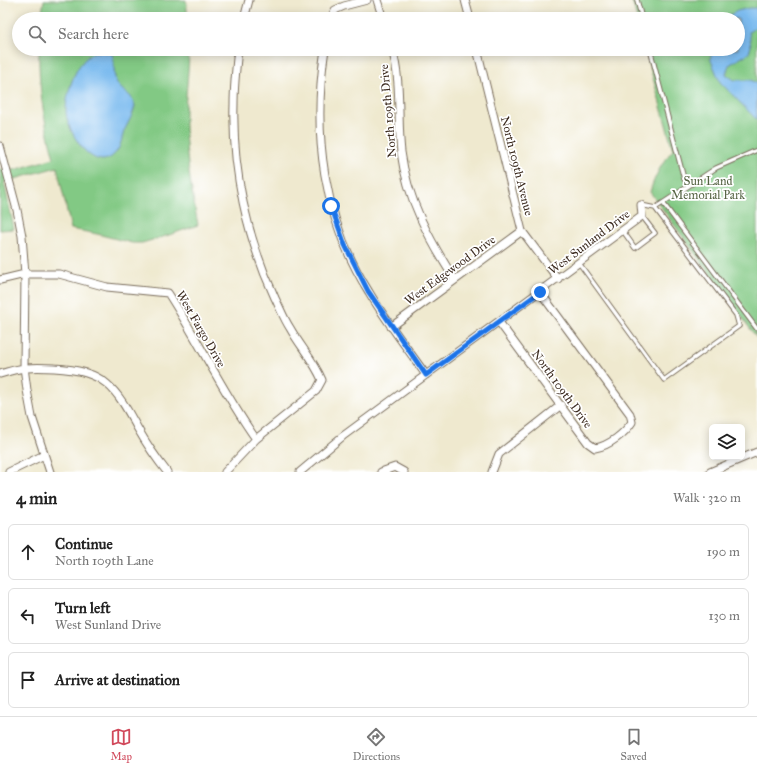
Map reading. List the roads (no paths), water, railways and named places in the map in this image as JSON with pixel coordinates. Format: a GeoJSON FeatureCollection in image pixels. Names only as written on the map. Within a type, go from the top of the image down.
{"type":"FeatureCollection","features":[{"type":"Feature","properties":{"kind":"street"},"geometry":{"type":"LineString","coordinates":[[246,12],[249,0]]}},
{"type":"Feature","properties":{"kind":"street"},"geometry":{"type":"LineString","coordinates":[[334,12],[335,10],[344,6],[366,0]]}},
{"type":"Feature","properties":{"kind":"street"},"geometry":{"type":"LineString","coordinates":[[377,0],[381,12]]}},
{"type":"Feature","properties":{"kind":"street"},"geometry":{"type":"LineString","coordinates":[[465,0],[468,12]]}},
{"type":"Feature","properties":{"kind":"street"},"geometry":{"type":"LineString","coordinates":[[225,472],[256,439],[316,391],[322,380],[318,371],[290,328],[275,298],[247,223],[237,161],[234,104],[237,56]]}},
{"type":"Feature","properties":{"kind":"street"},"geometry":{"type":"LineString","coordinates":[[324,56],[319,120],[322,164],[331,206],[345,245],[368,291],[426,375]]}},
{"type":"Feature","properties":{"kind":"street","name":"North 109th Drive"},"geometry":{"type":"LineString","coordinates":[[394,56],[397,67],[401,153],[408,184],[418,214],[437,251],[455,280]]}},
{"type":"Feature","properties":{"kind":"street","name":"North 109th Avenue"},"geometry":{"type":"LineString","coordinates":[[479,56],[522,231],[558,279]]}},
{"type":"Feature","properties":{"kind":"street"},"geometry":{"type":"LineString","coordinates":[[0,146],[18,210],[22,236],[25,274],[24,367],[32,417],[50,472]]}},
{"type":"Feature","properties":{"kind":"street","name":"West Sunland Drive"},"geometry":{"type":"LineString","coordinates":[[300,472],[343,436],[623,231],[642,216],[641,205]]}},
{"type":"Feature","properties":{"kind":"street","name":"West Edgewood Drive"},"geometry":{"type":"LineString","coordinates":[[391,326],[522,231]]}},
{"type":"Feature","properties":{"kind":"street","name":"West Fargo Drive"},"geometry":{"type":"LineString","coordinates":[[0,280],[25,274],[59,274],[107,287],[168,292],[187,322],[235,410],[256,439]]}},
{"type":"Feature","properties":{"kind":"street","name":"North 109th Drive"},"geometry":{"type":"LineString","coordinates":[[499,322],[588,443],[595,448],[603,446],[628,429],[632,422],[630,414],[540,292]]}},
{"type":"Feature","properties":{"kind":"street"},"geometry":{"type":"LineString","coordinates":[[0,374],[24,367],[64,369],[84,373],[106,382],[116,391],[126,405],[138,430],[167,472]]}},
{"type":"Feature","properties":{"kind":"street"},"geometry":{"type":"LineString","coordinates":[[492,472],[498,454],[561,405]]}},
{"type":"Feature","properties":{"kind":"street"},"geometry":{"type":"LineString","coordinates":[[710,472],[757,452]]}},
{"type":"Feature","properties":{"kind":"street"},"geometry":{"type":"LineString","coordinates":[[9,472],[44,455]]}},
{"type":"Feature","properties":{"kind":"street"},"geometry":{"type":"LineString","coordinates":[[381,472],[395,467],[404,472]]}},
{"type":"Feature","properties":{"kind":"lane"},"geometry":{"type":"LineString","coordinates":[[637,0],[640,12]]}},
{"type":"Feature","properties":{"kind":"lane"},"geometry":{"type":"LineString","coordinates":[[652,56],[682,172],[688,186]]}},
{"type":"Feature","properties":{"kind":"lane"},"geometry":{"type":"LineString","coordinates":[[579,263],[664,380],[739,326],[736,316],[655,208],[726,162],[757,150]]}},
{"type":"Feature","properties":{"kind":"lane"},"geometry":{"type":"LineString","coordinates":[[663,203],[757,329]]}},
{"type":"Feature","properties":{"kind":"lane","name":"West Sunland Drive"},"geometry":{"type":"LineString","coordinates":[[641,205],[655,208]]}},
{"type":"Feature","properties":{"kind":"lane"},"geometry":{"type":"LineString","coordinates":[[623,231],[635,248],[655,233],[642,216]]}},
{"type":"Feature","properties":{"kind":"water"},"geometry":{"type":"Polygon","coordinates":[[[757,8],[757,26],[749,32],[751,46],[749,53],[745,55],[745,12],[735,12],[757,8]]]}},
{"type":"Feature","properties":{"kind":"water"},"geometry":{"type":"Polygon","coordinates":[[[89,56],[113,56],[117,83],[119,87],[130,95],[135,106],[117,151],[109,158],[100,160],[92,156],[84,149],[71,130],[67,120],[66,111],[69,92],[76,72],[83,61],[89,56]]]}},
{"type":"Feature","properties":{"kind":"water"},"geometry":{"type":"Polygon","coordinates":[[[744,56],[729,65],[726,74],[734,80],[751,80],[757,83],[757,120],[720,82],[710,58],[744,56]]]}},
{"type":"Feature","properties":{"kind":"park label","name":"Sun Land Memorial Park"},"geometry":{"type":"Point","coordinates":[708,188]}}]}
